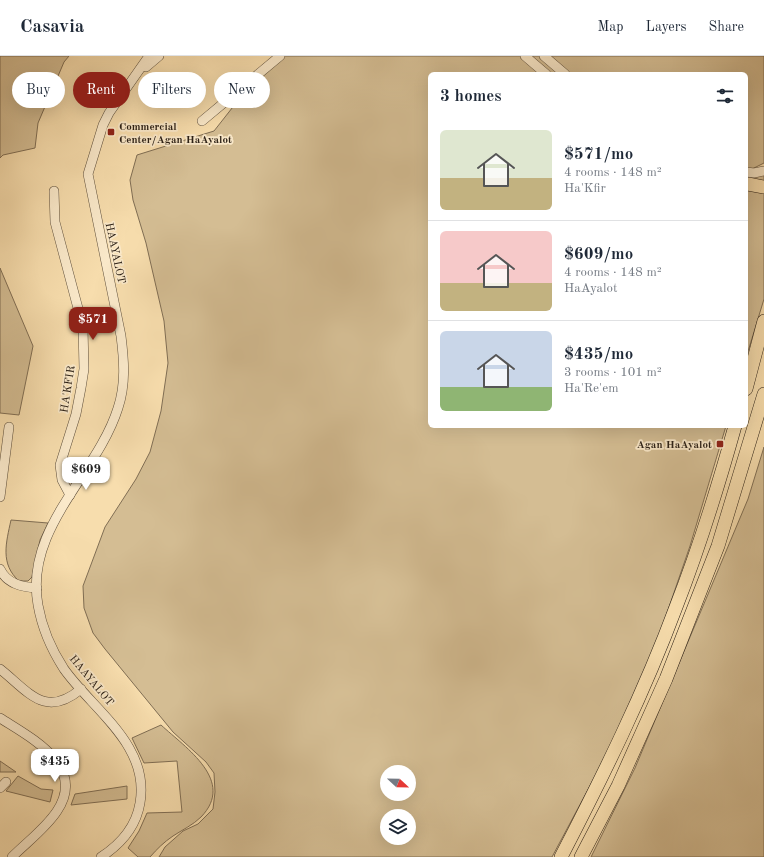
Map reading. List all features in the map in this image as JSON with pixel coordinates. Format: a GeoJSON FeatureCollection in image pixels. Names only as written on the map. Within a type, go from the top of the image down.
{"type":"FeatureCollection","features":[{"type":"Feature","properties":{"kind":"highway"},"geometry":{"type":"LineString","coordinates":[[748,180],[764,187]]}},
{"type":"Feature","properties":{"kind":"highway"},"geometry":{"type":"LineString","coordinates":[[748,381],[764,321]]}},
{"type":"Feature","properties":{"kind":"highway"},"geometry":{"type":"LineString","coordinates":[[581,857],[618,786],[666,679],[718,546],[764,394]]}},
{"type":"Feature","properties":{"kind":"highway"},"geometry":{"type":"LineString","coordinates":[[561,857],[605,770],[676,609],[698,549],[734,428]]}},
{"type":"Feature","properties":{"kind":"street"},"geometry":{"type":"LineString","coordinates":[[134,77],[149,56]]}},
{"type":"Feature","properties":{"kind":"street"},"geometry":{"type":"LineString","coordinates":[[134,77],[159,56]]}},
{"type":"Feature","properties":{"kind":"street"},"geometry":{"type":"LineString","coordinates":[[202,121],[280,56]]}},
{"type":"Feature","properties":{"kind":"street"},"geometry":{"type":"LineString","coordinates":[[525,56],[544,72]]}},
{"type":"Feature","properties":{"kind":"street"},"geometry":{"type":"LineString","coordinates":[[544,56],[563,72]]}},
{"type":"Feature","properties":{"kind":"street","name":"HAAYALOT"},"geometry":{"type":"LineString","coordinates":[[101,857],[124,838],[133,824],[139,811],[141,779],[137,764],[121,735],[64,668],[47,637],[38,603],[37,588],[43,549],[58,512],[99,450],[111,426],[118,407],[123,385],[124,361],[121,336],[88,174],[103,125],[134,77]]}},
{"type":"Feature","properties":{"kind":"street"},"geometry":{"type":"LineString","coordinates":[[748,179],[754,173],[764,171]]}},
{"type":"Feature","properties":{"kind":"street"},"geometry":{"type":"LineString","coordinates":[[748,180],[764,181]]}},
{"type":"Feature","properties":{"kind":"street","name":"HA'KFIR"},"geometry":{"type":"LineString","coordinates":[[54,191],[55,222],[83,327],[84,369],[81,388],[76,414],[60,465],[62,480],[70,495]]}},
{"type":"Feature","properties":{"kind":"street"},"geometry":{"type":"LineString","coordinates":[[0,497],[9,427]]}},
{"type":"Feature","properties":{"kind":"street"},"geometry":{"type":"LineString","coordinates":[[0,569],[3,576],[9,581],[26,587],[37,588]]}},
{"type":"Feature","properties":{"kind":"street"},"geometry":{"type":"LineString","coordinates":[[0,669],[36,698],[45,703],[62,702],[81,689]]}},
{"type":"Feature","properties":{"kind":"street"},"geometry":{"type":"LineString","coordinates":[[0,718],[47,750],[62,768],[66,777],[65,793],[57,811],[12,857]]}},
{"type":"Feature","properties":{"kind":"shaded area"},"geometry":{"type":"Polygon","coordinates":[[[0,56],[69,56],[64,62],[60,72],[12,72],[12,108],[44,108],[38,123],[35,148],[3,155],[0,158],[0,56]]]}},
{"type":"Feature","properties":{"kind":"shaded area"},"geometry":{"type":"Polygon","coordinates":[[[273,56],[764,56],[764,163],[752,169],[764,176],[764,299],[748,351],[748,72],[428,72],[428,428],[725,428],[690,546],[639,694],[552,857],[159,857],[165,847],[183,831],[198,824],[213,809],[215,792],[214,773],[206,762],[173,732],[93,633],[84,608],[83,586],[105,527],[136,479],[150,452],[161,411],[168,363],[164,321],[146,243],[133,200],[130,180],[137,155],[214,131],[232,108],[270,108],[270,72],[260,72],[273,56]]]}},
{"type":"Feature","properties":{"kind":"shaded area"},"geometry":{"type":"Polygon","coordinates":[[[0,268],[33,346],[19,415],[0,413],[0,268]]]}},
{"type":"Feature","properties":{"kind":"shaded area"},"geometry":{"type":"Polygon","coordinates":[[[764,447],[764,857],[591,857],[635,768],[748,499],[764,447]]]}},
{"type":"Feature","properties":{"kind":"shaded area"},"geometry":{"type":"Polygon","coordinates":[[[11,520],[48,523],[40,540],[32,577],[28,581],[19,581],[9,568],[6,545],[11,520]]]}},
{"type":"Feature","properties":{"kind":"shaded area"},"geometry":{"type":"Polygon","coordinates":[[[161,725],[183,744],[204,766],[210,778],[213,791],[210,804],[198,820],[173,836],[158,848],[150,857],[138,857],[128,848],[139,831],[147,813],[182,812],[177,761],[144,763],[132,738],[161,725]]]}},
{"type":"Feature","properties":{"kind":"shaded area"},"geometry":{"type":"Polygon","coordinates":[[[0,761],[16,772],[0,772],[0,761]]]}},
{"type":"Feature","properties":{"kind":"shaded area"},"geometry":{"type":"Polygon","coordinates":[[[18,776],[41,789],[53,790],[50,802],[6,791],[18,776]]]}},
{"type":"Feature","properties":{"kind":"shaded area"},"geometry":{"type":"Polygon","coordinates":[[[127,786],[127,799],[71,805],[75,794],[127,786]]]}},
{"type":"Feature","properties":{"kind":"place","name":"Commercial Center/Agan HaAyalot"},"geometry":{"type":"Point","coordinates":[111,132]}},
{"type":"Feature","properties":{"kind":"place","name":"Agan HaAyalot"},"geometry":{"type":"Point","coordinates":[720,444]}}]}
